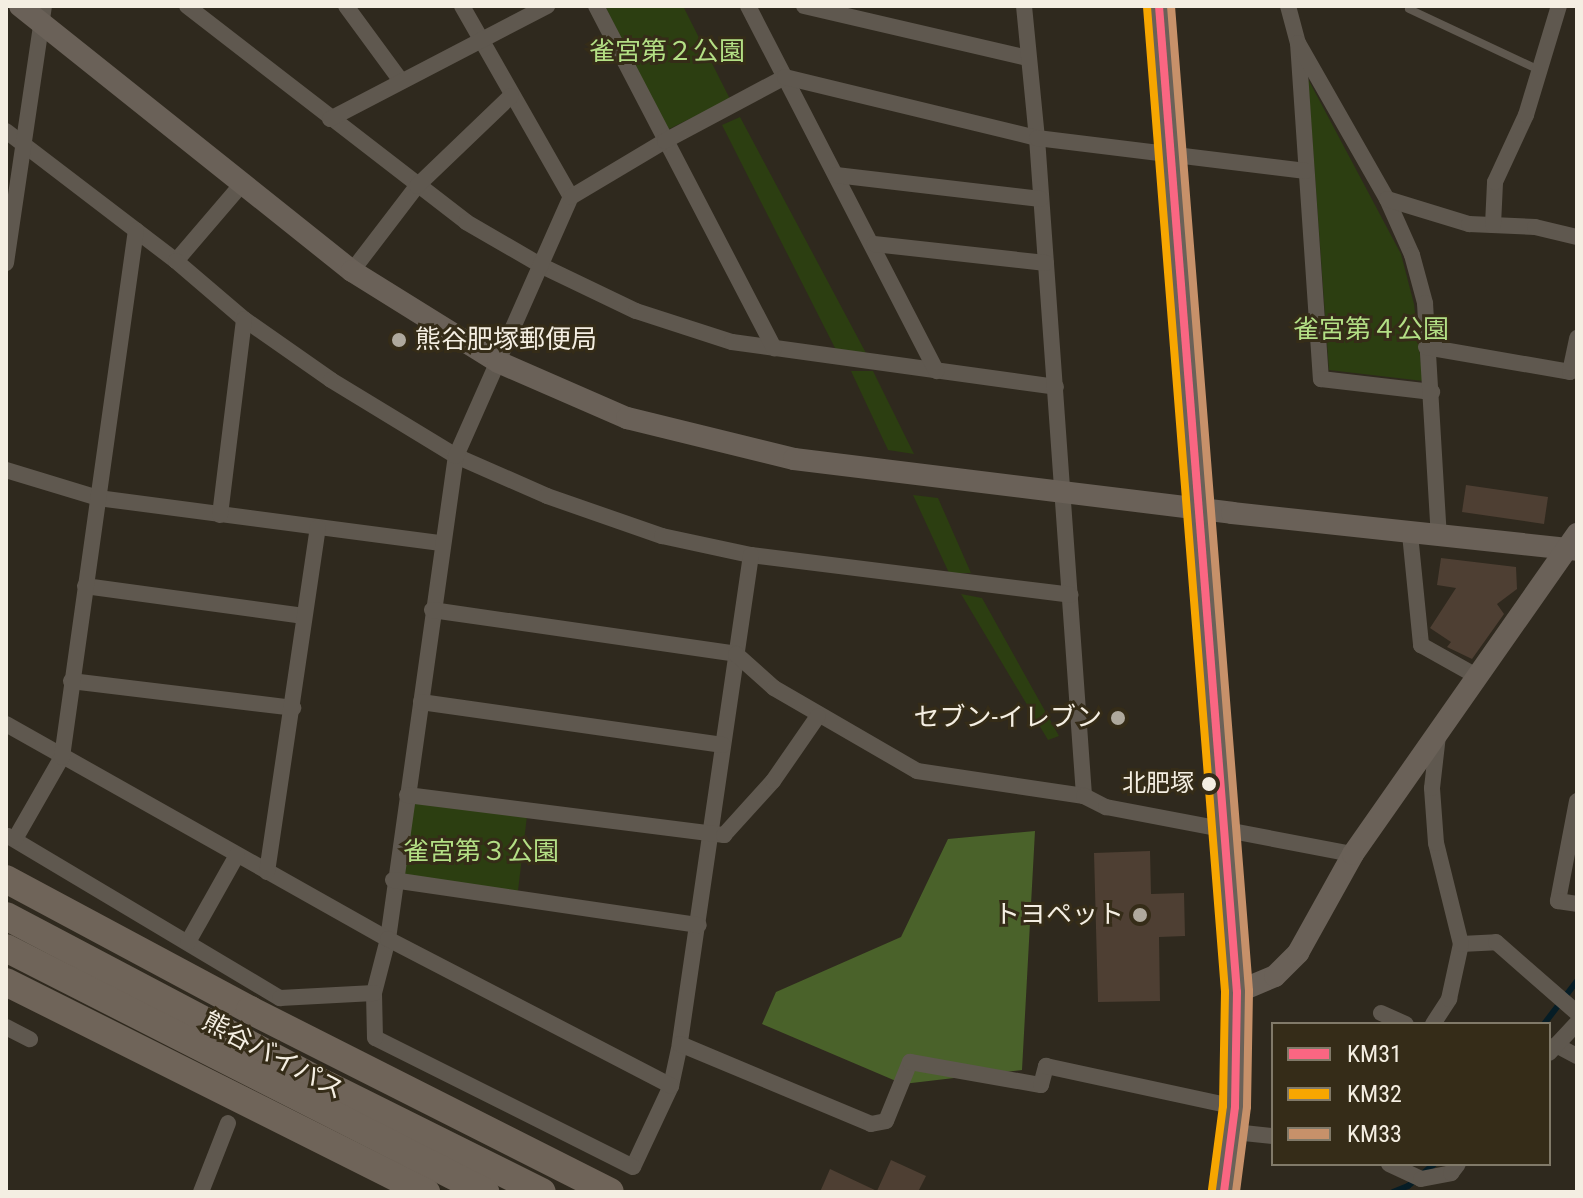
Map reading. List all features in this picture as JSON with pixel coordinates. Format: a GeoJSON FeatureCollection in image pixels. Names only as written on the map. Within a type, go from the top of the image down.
{"type":"FeatureCollection","features":[{"type":"Feature","properties":{"kind":"highway"},"geometry":{"type":"LineString","coordinates":[[6,879],[250,1010],[610,1192]]}},
{"type":"Feature","properties":{"kind":"highway","name":"熊谷バイパス"},"geometry":{"type":"LineString","coordinates":[[6,916],[327,1085],[542,1192]]}},
{"type":"Feature","properties":{"kind":"highway","name":"熊谷バイパス"},"geometry":{"type":"LineString","coordinates":[[6,948],[485,1192]]}},
{"type":"Feature","properties":{"kind":"highway"},"geometry":{"type":"LineString","coordinates":[[6,982],[426,1192]]}},
{"type":"Feature","properties":{"kind":"street"},"geometry":{"type":"LineString","coordinates":[[20,6],[43,15],[242,184],[352,271],[498,362],[627,418],[794,459],[1410,534],[1574,544]]}},
{"type":"Feature","properties":{"kind":"street"},"geometry":{"type":"LineString","coordinates":[[346,6],[401,81]]}},
{"type":"Feature","properties":{"kind":"street"},"geometry":{"type":"LineString","coordinates":[[462,6],[479,41],[571,197]]}},
{"type":"Feature","properties":{"kind":"street"},"geometry":{"type":"LineString","coordinates":[[330,119],[547,6]]}},
{"type":"Feature","properties":{"kind":"street"},"geometry":{"type":"LineString","coordinates":[[596,6],[774,348]]}},
{"type":"Feature","properties":{"kind":"street"},"geometry":{"type":"LineString","coordinates":[[748,6],[874,244],[936,371]]}},
{"type":"Feature","properties":{"kind":"street"},"geometry":{"type":"LineString","coordinates":[[804,6],[1028,58]]}},
{"type":"Feature","properties":{"kind":"street"},"geometry":{"type":"LineString","coordinates":[[1024,6],[1064,492],[1084,796]]}},
{"type":"Feature","properties":{"kind":"street"},"geometry":{"type":"LineString","coordinates":[[1159,6],[1237,992],[1234,1132],[1224,1192]]}},
{"type":"Feature","properties":{"kind":"street"},"geometry":{"type":"LineString","coordinates":[[1288,6],[1298,43],[1321,379],[1432,392]]}},
{"type":"Feature","properties":{"kind":"street"},"geometry":{"type":"LineString","coordinates":[[1493,225],[1495,182],[1526,115],[1559,6]]}},
{"type":"Feature","properties":{"kind":"street"},"geometry":{"type":"LineString","coordinates":[[198,9],[330,119],[466,222],[542,266],[636,311],[732,342],[1056,387]]}},
{"type":"Feature","properties":{"kind":"street"},"geometry":{"type":"LineString","coordinates":[[6,263],[43,15]]}},
{"type":"Feature","properties":{"kind":"street"},"geometry":{"type":"LineString","coordinates":[[1298,43],[1387,199],[1415,267],[1425,303],[1439,536]]}},
{"type":"Feature","properties":{"kind":"street"},"geometry":{"type":"LineString","coordinates":[[751,555],[680,1044],[671,1086],[633,1167],[375,1038],[374,993],[388,939],[393,880],[456,456],[571,197],[665,141],[785,77],[1037,138],[1306,171]]}},
{"type":"Feature","properties":{"kind":"street"},"geometry":{"type":"LineString","coordinates":[[352,271],[417,186],[511,96]]}},
{"type":"Feature","properties":{"kind":"street"},"geometry":{"type":"LineString","coordinates":[[6,131],[176,261],[244,319],[331,380],[456,456],[547,496],[662,536],[751,555],[1071,595]]}},
{"type":"Feature","properties":{"kind":"street"},"geometry":{"type":"LineString","coordinates":[[836,175],[1041,199]]}},
{"type":"Feature","properties":{"kind":"street"},"geometry":{"type":"LineString","coordinates":[[176,261],[242,184]]}},
{"type":"Feature","properties":{"kind":"street"},"geometry":{"type":"LineString","coordinates":[[1387,199],[1469,224],[1535,227],[1577,237]]}},
{"type":"Feature","properties":{"kind":"street"},"geometry":{"type":"LineString","coordinates":[[136,230],[62,757],[10,837],[280,998],[374,993]]}},
{"type":"Feature","properties":{"kind":"street"},"geometry":{"type":"LineString","coordinates":[[874,244],[1046,263]]}},
{"type":"Feature","properties":{"kind":"street"},"geometry":{"type":"LineString","coordinates":[[220,515],[244,319]]}},
{"type":"Feature","properties":{"kind":"street"},"geometry":{"type":"LineString","coordinates":[[1426,347],[1570,372],[1577,338]]}},
{"type":"Feature","properties":{"kind":"street"},"geometry":{"type":"LineString","coordinates":[[6,470],[98,498],[441,543]]}},
{"type":"Feature","properties":{"kind":"street"},"geometry":{"type":"LineString","coordinates":[[267,872],[318,528]]}},
{"type":"Feature","properties":{"kind":"street"},"geometry":{"type":"LineString","coordinates":[[1410,534],[1421,645],[1478,677]]}},
{"type":"Feature","properties":{"kind":"street"},"geometry":{"type":"LineString","coordinates":[[1237,992],[1275,976],[1298,953],[1353,854],[1574,544]]}},
{"type":"Feature","properties":{"kind":"street"},"geometry":{"type":"LineString","coordinates":[[85,586],[304,616]]}},
{"type":"Feature","properties":{"kind":"street"},"geometry":{"type":"LineString","coordinates":[[432,610],[736,654],[774,688],[917,771],[1084,796],[1106,807],[1225,827],[1353,854]]}},
{"type":"Feature","properties":{"kind":"street"},"geometry":{"type":"LineString","coordinates":[[71,681],[293,708]]}},
{"type":"Feature","properties":{"kind":"street"},"geometry":{"type":"LineString","coordinates":[[421,702],[723,745]]}},
{"type":"Feature","properties":{"kind":"street"},"geometry":{"type":"LineString","coordinates":[[407,795],[712,836],[724,835],[773,781],[818,716]]}},
{"type":"Feature","properties":{"kind":"street"},"geometry":{"type":"LineString","coordinates":[[6,724],[388,939],[671,1086]]}},
{"type":"Feature","properties":{"kind":"street"},"geometry":{"type":"LineString","coordinates":[[1434,1022],[1449,999],[1461,944],[1436,843],[1432,788],[1438,732]]}},
{"type":"Feature","properties":{"kind":"street"},"geometry":{"type":"LineString","coordinates":[[1577,801],[1558,901],[1577,904]]}},
{"type":"Feature","properties":{"kind":"street"},"geometry":{"type":"LineString","coordinates":[[188,942],[237,855]]}},
{"type":"Feature","properties":{"kind":"street"},"geometry":{"type":"LineString","coordinates":[[393,880],[699,925]]}},
{"type":"Feature","properties":{"kind":"street"},"geometry":{"type":"LineString","coordinates":[[1461,944],[1496,942],[1553,992],[1575,1015],[1552,1049],[1577,1056]]}},
{"type":"Feature","properties":{"kind":"street"},"geometry":{"type":"LineString","coordinates":[[1381,1013],[1401,1022]]}},
{"type":"Feature","properties":{"kind":"street"},"geometry":{"type":"LineString","coordinates":[[6,1027],[30,1039]]}},
{"type":"Feature","properties":{"kind":"street"},"geometry":{"type":"LineString","coordinates":[[680,1044],[871,1124],[886,1121],[910,1062],[1041,1085],[1046,1066],[1235,1107]]}},
{"type":"Feature","properties":{"kind":"street"},"geometry":{"type":"LineString","coordinates":[[201,1192],[228,1123]]}},
{"type":"Feature","properties":{"kind":"street"},"geometry":{"type":"LineString","coordinates":[[1234,1132],[1271,1136]]}},
{"type":"Feature","properties":{"kind":"street"},"geometry":{"type":"LineString","coordinates":[[1393,1166],[1418,1180],[1451,1173],[1456,1166]]}},
{"type":"Feature","properties":{"kind":"lane"},"geometry":{"type":"LineString","coordinates":[[1409,9],[1539,70]]}},
{"type":"Feature","properties":{"kind":"green space","name":"雀宮第２公園"},"geometry":{"type":"Polygon","coordinates":[[[605,6],[683,6],[730,99],[667,130],[605,6]]]}},
{"type":"Feature","properties":{"kind":"green space","name":"雀宮第４公園"},"geometry":{"type":"Polygon","coordinates":[[[1308,79],[1401,254],[1414,304],[1423,381],[1329,370],[1308,79]]]}},
{"type":"Feature","properties":{"kind":"green space"},"geometry":{"type":"Polygon","coordinates":[[[740,117],[867,355],[837,352],[722,125],[740,117]]]}},
{"type":"Feature","properties":{"kind":"green space"},"geometry":{"type":"Polygon","coordinates":[[[851,371],[873,371],[914,454],[888,450],[851,371]]]}},
{"type":"Feature","properties":{"kind":"green space"},"geometry":{"type":"Polygon","coordinates":[[[913,495],[938,498],[971,573],[949,573],[913,495]]]}},
{"type":"Feature","properties":{"kind":"green space"},"geometry":{"type":"Polygon","coordinates":[[[961,594],[982,598],[1059,736],[1048,740],[961,594]]]}},
{"type":"Feature","properties":{"kind":"green space","name":"雀宮第３公園"},"geometry":{"type":"Polygon","coordinates":[[[413,801],[527,816],[517,899],[399,882],[413,801]]]}},
{"type":"Feature","properties":{"kind":"green space"},"geometry":{"type":"Polygon","coordinates":[[[1035,831],[1022,1070],[903,1084],[762,1024],[776,992],[901,937],[948,839],[1035,831]]]}},
{"type":"Feature","properties":{"kind":"building"},"geometry":{"type":"Polygon","coordinates":[[[1466,485],[1548,497],[1544,524],[1462,512],[1466,485]]]}},
{"type":"Feature","properties":{"kind":"building"},"geometry":{"type":"Polygon","coordinates":[[[1441,558],[1516,567],[1517,589],[1497,604],[1504,614],[1472,659],[1447,647],[1451,642],[1430,628],[1456,588],[1437,585],[1441,558]]]}},
{"type":"Feature","properties":{"kind":"building","name":"トヨペット"},"geometry":{"type":"Polygon","coordinates":[[[1150,851],[1151,894],[1184,893],[1185,936],[1159,937],[1160,1001],[1098,1002],[1094,853],[1150,851]]]}},
{"type":"Feature","properties":{"kind":"building"},"geometry":{"type":"Polygon","coordinates":[[[891,1160],[926,1176],[918,1192],[820,1192],[830,1169],[877,1191],[891,1160]]]}},
{"type":"Feature","properties":{"kind":"waterway"},"geometry":{"type":"LineString","coordinates":[[1546,1022],[1577,981]]}},
{"type":"Feature","properties":{"kind":"waterway"},"geometry":{"type":"LineString","coordinates":[[1393,1192],[1408,1186],[1432,1166]]}},
{"type":"Feature","properties":{"kind":"transit line","name":"KM31"},"geometry":{"type":"LineString","coordinates":[[1159,6],[1237,992],[1235,1107],[1224,1192]]}},
{"type":"Feature","properties":{"kind":"transit line","name":"KM33"},"geometry":{"type":"LineString","coordinates":[[1171,6],[1249,991],[1247,1107],[1236,1192]]}},
{"type":"Feature","properties":{"kind":"transit line","name":"KM32"},"geometry":{"type":"LineString","coordinates":[[1147,7],[1225,992],[1223,1106],[1212,1190]]}},
{"type":"Feature","properties":{"kind":"place","name":"熊谷肥塚郵便局"},"geometry":{"type":"Point","coordinates":[399,340]}},
{"type":"Feature","properties":{"kind":"place","name":"セブン-イレブン"},"geometry":{"type":"Point","coordinates":[1118,718]}},
{"type":"Feature","properties":{"kind":"place","name":"北肥塚"},"geometry":{"type":"Point","coordinates":[1209,784]}},
{"type":"Feature","properties":{"kind":"place","name":"トヨペット"},"geometry":{"type":"Point","coordinates":[1140,915]}}]}
